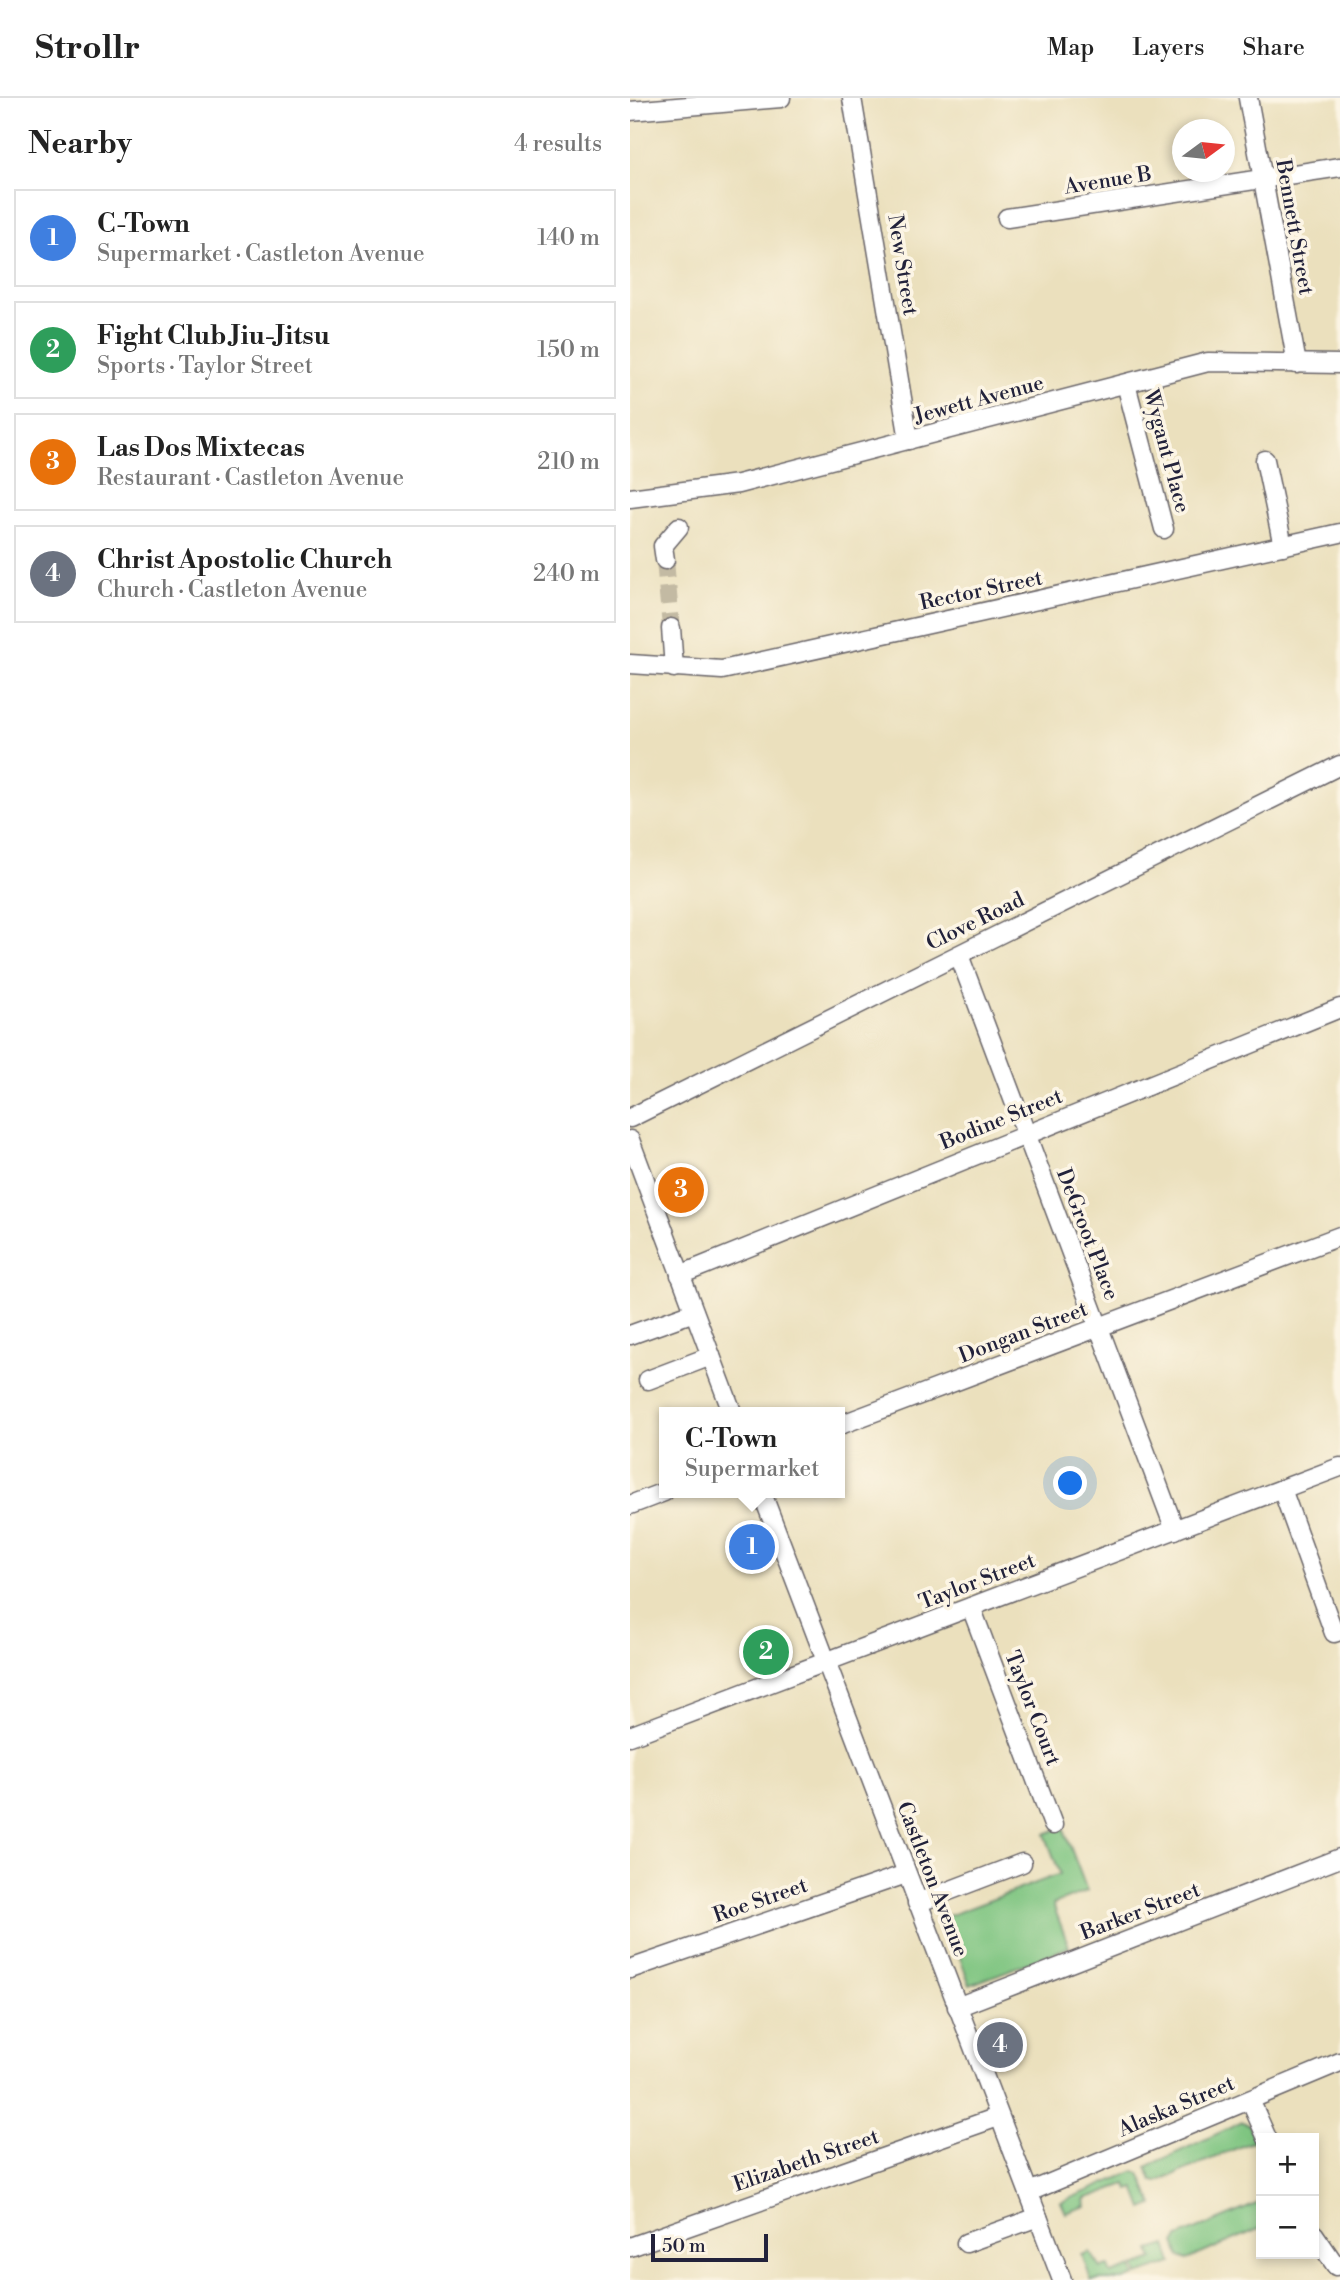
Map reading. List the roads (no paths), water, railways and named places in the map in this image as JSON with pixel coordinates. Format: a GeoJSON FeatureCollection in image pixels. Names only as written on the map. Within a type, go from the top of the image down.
{"type":"FeatureCollection","features":[{"type":"Feature","properties":{"kind":"street"},"geometry":{"type":"LineString","coordinates":[[630,111],[781,98]]}},
{"type":"Feature","properties":{"kind":"street","name":"New Street"},"geometry":{"type":"LineString","coordinates":[[852,98],[909,440]]}},
{"type":"Feature","properties":{"kind":"street","name":"Bennett Street"},"geometry":{"type":"LineString","coordinates":[[1248,98],[1297,364]]}},
{"type":"Feature","properties":{"kind":"street","name":"Avenue B"},"geometry":{"type":"LineString","coordinates":[[1007,218],[1340,167]]}},
{"type":"Feature","properties":{"kind":"street","name":"Jewett Avenue"},"geometry":{"type":"LineString","coordinates":[[630,498],[738,484],[1208,362],[1340,364]]}},
{"type":"Feature","properties":{"kind":"street","name":"Wygant Place"},"geometry":{"type":"LineString","coordinates":[[1126,384],[1164,529]]}},
{"type":"Feature","properties":{"kind":"street"},"geometry":{"type":"LineString","coordinates":[[1265,460],[1283,546]]}},
{"type":"Feature","properties":{"kind":"street"},"geometry":{"type":"LineString","coordinates":[[664,560],[663,546],[679,527]]}},
{"type":"Feature","properties":{"kind":"street","name":"Rector Street"},"geometry":{"type":"LineString","coordinates":[[630,664],[722,670],[1340,533]]}},
{"type":"Feature","properties":{"kind":"street"},"geometry":{"type":"LineString","coordinates":[[670,628],[674,668]]}},
{"type":"Feature","properties":{"kind":"street","name":"Clove Road"},"geometry":{"type":"LineString","coordinates":[[630,1118],[1340,765]]}},
{"type":"Feature","properties":{"kind":"street","name":"DeGroot Place"},"geometry":{"type":"LineString","coordinates":[[959,955],[1175,1530]]}},
{"type":"Feature","properties":{"kind":"street","name":"Bodine Street"},"geometry":{"type":"LineString","coordinates":[[680,1275],[1340,1008]]}},
{"type":"Feature","properties":{"kind":"street"},"geometry":{"type":"LineString","coordinates":[[630,1140],[730,1407]]}},
{"type":"Feature","properties":{"kind":"street","name":"Dongan Street"},"geometry":{"type":"LineString","coordinates":[[845,1423],[1340,1236]]}},
{"type":"Feature","properties":{"kind":"street"},"geometry":{"type":"LineString","coordinates":[[630,1335],[694,1312]]}},
{"type":"Feature","properties":{"kind":"street"},"geometry":{"type":"LineString","coordinates":[[648,1380],[711,1356]]}},
{"type":"Feature","properties":{"kind":"street","name":"Taylor Street"},"geometry":{"type":"LineString","coordinates":[[630,1736],[1340,1467]]}},
{"type":"Feature","properties":{"kind":"street"},"geometry":{"type":"LineString","coordinates":[[1282,1489],[1334,1633],[1340,1631]]}},
{"type":"Feature","properties":{"kind":"street"},"geometry":{"type":"LineString","coordinates":[[630,1505],[659,1494]]}},
{"type":"Feature","properties":{"kind":"street","name":"Castleton Avenue"},"geometry":{"type":"LineString","coordinates":[[764,1498],[1062,2280]]}},
{"type":"Feature","properties":{"kind":"street","name":"Taylor Court"},"geometry":{"type":"LineString","coordinates":[[971,1607],[1053,1825]]}},
{"type":"Feature","properties":{"kind":"street","name":"Barker Street"},"geometry":{"type":"LineString","coordinates":[[957,2007],[1340,1858]]}},
{"type":"Feature","properties":{"kind":"street"},"geometry":{"type":"LineString","coordinates":[[917,1903],[1022,1863]]}},
{"type":"Feature","properties":{"kind":"street","name":"Roe Street"},"geometry":{"type":"LineString","coordinates":[[630,1969],[906,1874]]}},
{"type":"Feature","properties":{"kind":"street","name":"Alaska Street"},"geometry":{"type":"LineString","coordinates":[[1029,2192],[1340,2062]]}},
{"type":"Feature","properties":{"kind":"street"},"geometry":{"type":"LineString","coordinates":[[1250,2100],[1265,2133]]}},
{"type":"Feature","properties":{"kind":"street","name":"Elizabeth Street"},"geometry":{"type":"LineString","coordinates":[[630,2247],[998,2117]]}},
{"type":"Feature","properties":{"kind":"street"},"geometry":{"type":"LineString","coordinates":[[966,2243],[1038,2217]]}},
{"type":"Feature","properties":{"kind":"street"},"geometry":{"type":"LineString","coordinates":[[1319,2241],[1336,2266],[1340,2264]]}},
{"type":"Feature","properties":{"kind":"tunnel"},"geometry":{"type":"LineString","coordinates":[[665,560],[671,628]]}},
{"type":"Feature","properties":{"kind":"place","name":"Las Dos Mixtecas"},"geometry":{"type":"Point","coordinates":[681,1190]}},
{"type":"Feature","properties":{"kind":"place","name":"C-Town"},"geometry":{"type":"Point","coordinates":[752,1547]}},
{"type":"Feature","properties":{"kind":"place","name":"Fight Club Jiu-Jitsu"},"geometry":{"type":"Point","coordinates":[766,1652]}},
{"type":"Feature","properties":{"kind":"place","name":"Christ Apostolic Church"},"geometry":{"type":"Point","coordinates":[1000,2045]}}]}
